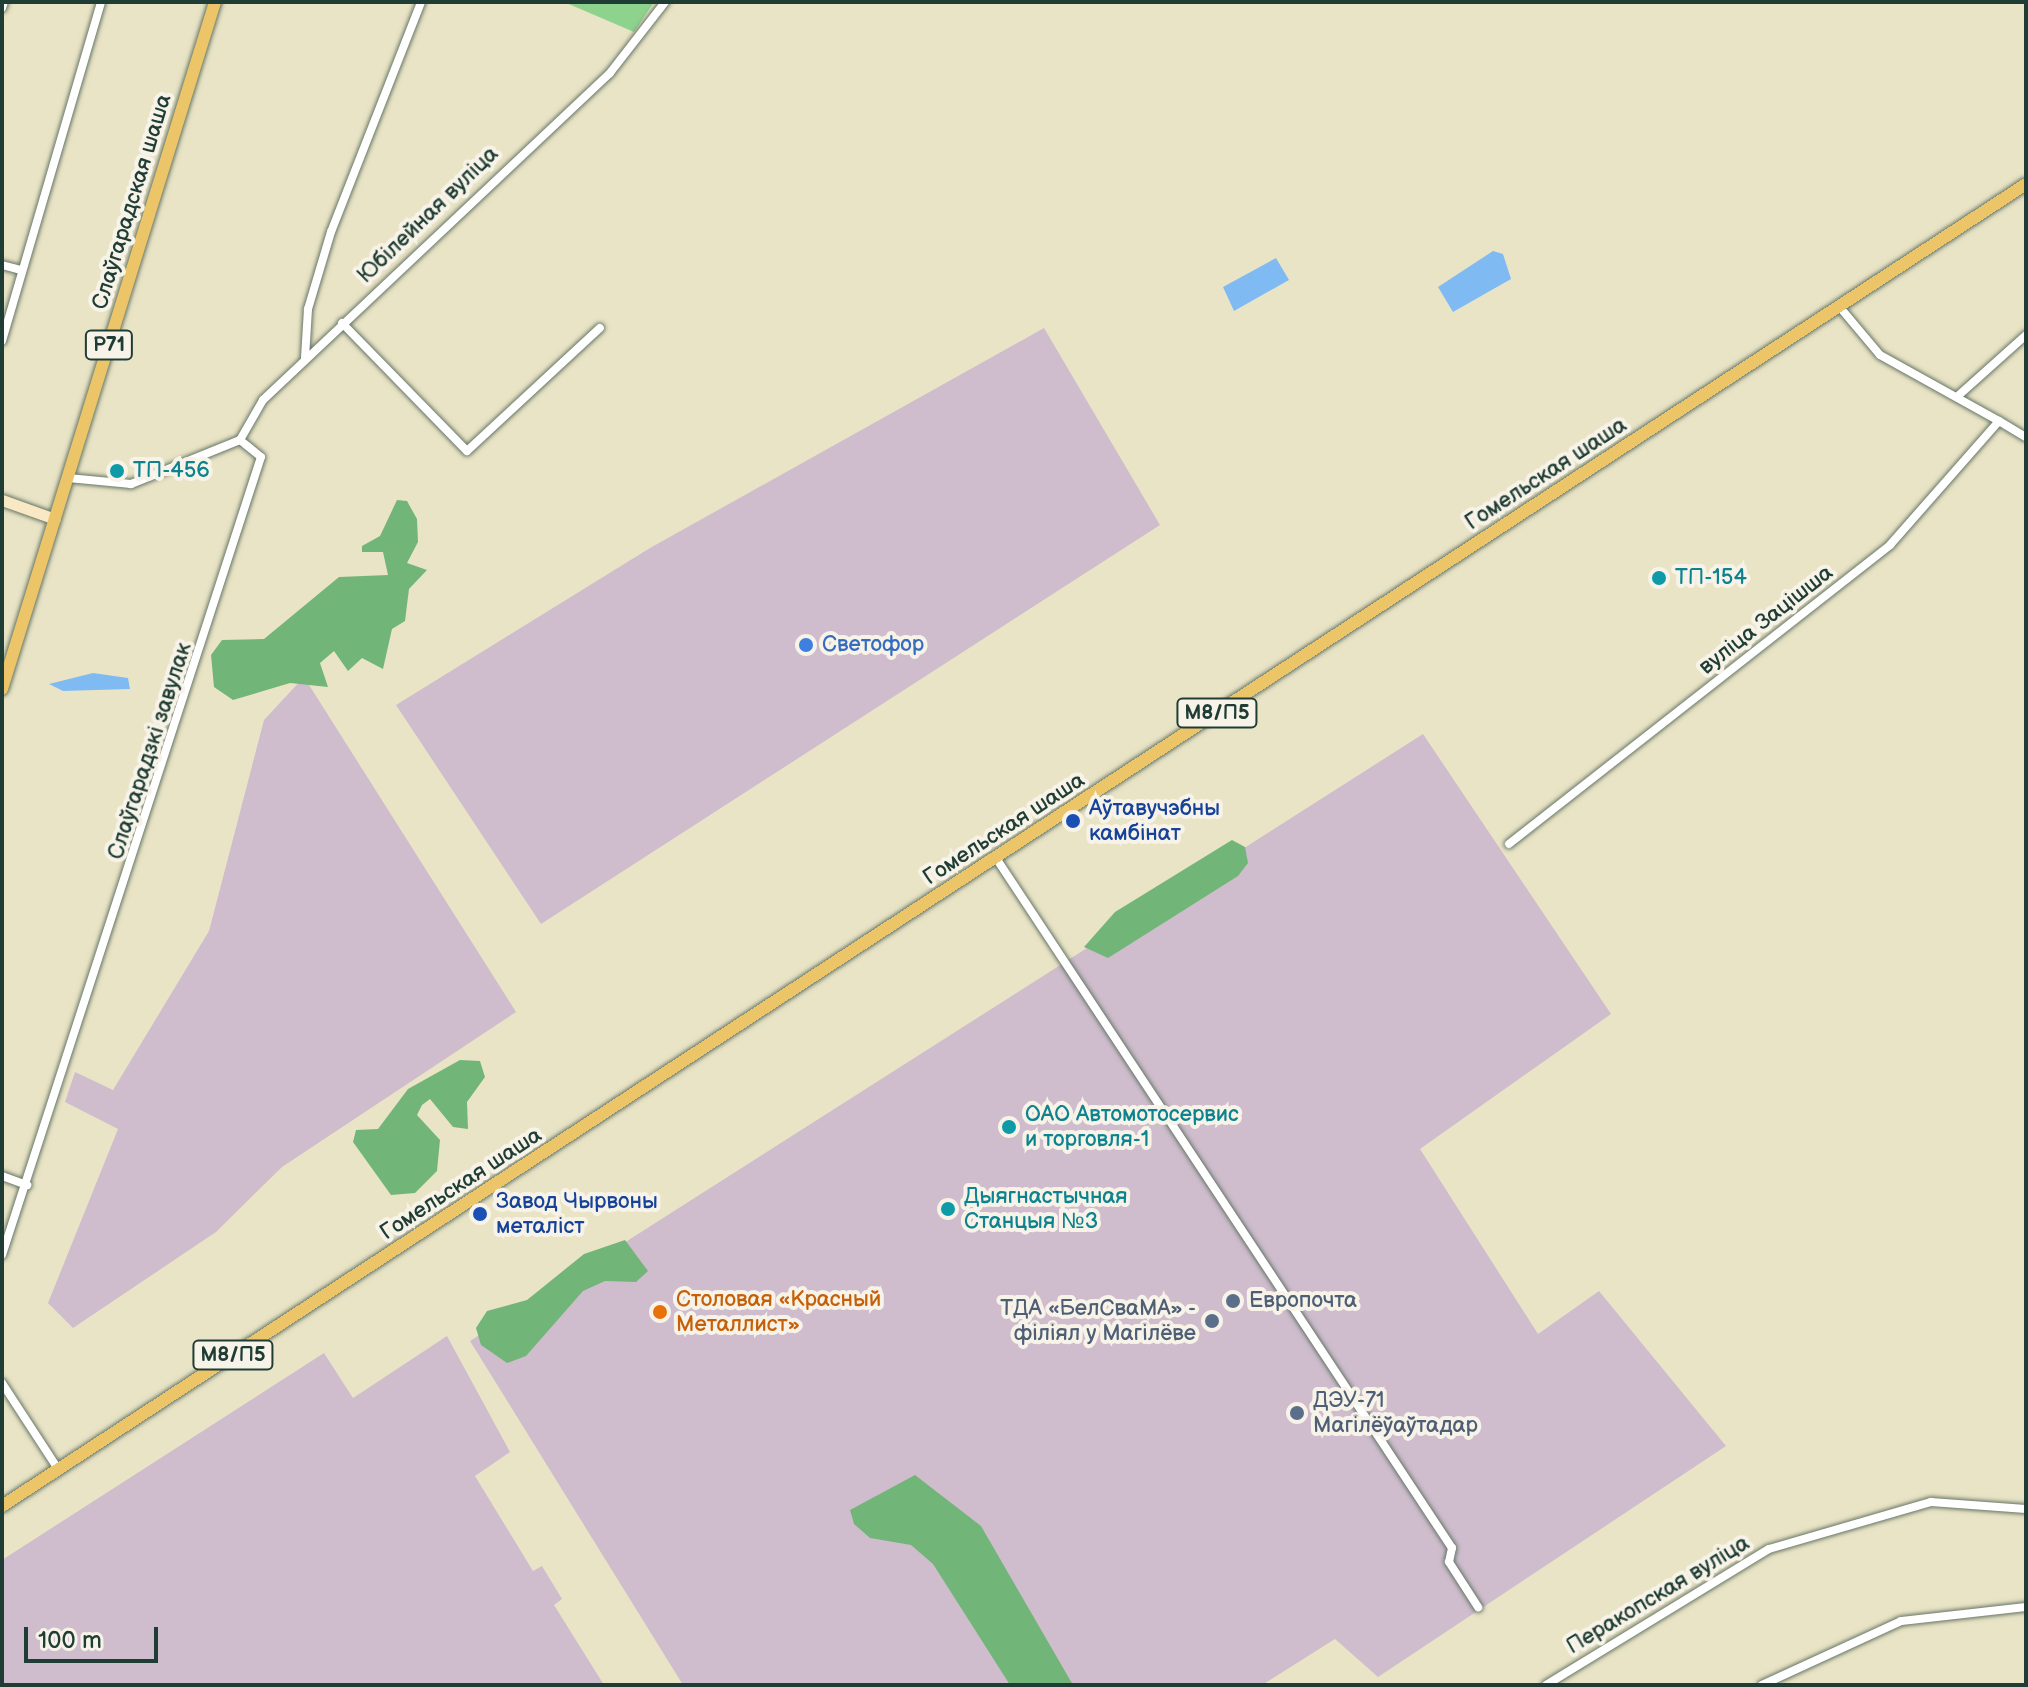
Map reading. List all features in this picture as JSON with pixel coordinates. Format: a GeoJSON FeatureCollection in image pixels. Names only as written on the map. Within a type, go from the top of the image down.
{"type":"FeatureCollection","features":[{"type":"Feature","properties":{"kind":"main road","name":"Слаўгарадская шаша"},"geometry":{"type":"LineString","coordinates":[[2,689],[215,2]]}},
{"type":"Feature","properties":{"kind":"main road","name":"Гомельская шаша"},"geometry":{"type":"LineString","coordinates":[[2,1506],[2026,184]]}},
{"type":"Feature","properties":{"kind":"main road"},"geometry":{"type":"LineString","coordinates":[[2,500],[55,519]]}},
{"type":"Feature","properties":{"kind":"street"},"geometry":{"type":"LineString","coordinates":[[2,8],[4,2]]}},
{"type":"Feature","properties":{"kind":"street"},"geometry":{"type":"LineString","coordinates":[[2,341],[101,2]]}},
{"type":"Feature","properties":{"kind":"street"},"geometry":{"type":"LineString","coordinates":[[305,359],[308,309],[331,232],[421,2]]}},
{"type":"Feature","properties":{"kind":"street","name":"Юбілейная вуліца"},"geometry":{"type":"LineString","coordinates":[[240,440],[263,400],[541,134],[610,73],[665,2]]}},
{"type":"Feature","properties":{"kind":"street"},"geometry":{"type":"LineString","coordinates":[[2,265],[21,270]]}},
{"type":"Feature","properties":{"kind":"street"},"geometry":{"type":"LineString","coordinates":[[1838,305],[1880,355],[1959,395],[2026,437]]}},
{"type":"Feature","properties":{"kind":"street"},"geometry":{"type":"LineString","coordinates":[[342,323],[467,451],[600,328]]}},
{"type":"Feature","properties":{"kind":"street"},"geometry":{"type":"LineString","coordinates":[[1959,395],[2026,335]]}},
{"type":"Feature","properties":{"kind":"street","name":"вуліца Зацішша"},"geometry":{"type":"LineString","coordinates":[[1509,844],[1890,545],[1999,421]]}},
{"type":"Feature","properties":{"kind":"street"},"geometry":{"type":"LineString","coordinates":[[68,478],[131,484],[240,440]]}},
{"type":"Feature","properties":{"kind":"street","name":"Слаўгарадзкі завулак"},"geometry":{"type":"LineString","coordinates":[[2,1255],[261,457],[240,440]]}},
{"type":"Feature","properties":{"kind":"street"},"geometry":{"type":"LineString","coordinates":[[996,858],[1428,1512],[1478,1607]]}},
{"type":"Feature","properties":{"kind":"street"},"geometry":{"type":"LineString","coordinates":[[2,1176],[27,1185]]}},
{"type":"Feature","properties":{"kind":"street"},"geometry":{"type":"LineString","coordinates":[[2,1383],[58,1469]]}},
{"type":"Feature","properties":{"kind":"street","name":"Перакопская вуліца"},"geometry":{"type":"LineString","coordinates":[[1546,1685],[1769,1549],[1931,1502],[2026,1509]]}},
{"type":"Feature","properties":{"kind":"street"},"geometry":{"type":"LineString","coordinates":[[1762,1685],[1901,1621],[2026,1607]]}},
{"type":"Feature","properties":{"kind":"shaded area"},"geometry":{"type":"Polygon","coordinates":[[[1044,328],[1160,525],[541,924],[396,705],[650,548],[1044,328]]]}},
{"type":"Feature","properties":{"kind":"shaded area"},"geometry":{"type":"Polygon","coordinates":[[[304,677],[516,1012],[282,1167],[216,1232],[73,1328],[48,1303],[118,1129],[65,1102],[75,1072],[113,1090],[209,931],[264,720],[304,677]]]}},
{"type":"Feature","properties":{"kind":"shaded area"},"geometry":{"type":"Polygon","coordinates":[[[1423,734],[1611,1014],[1420,1149],[1538,1334],[1599,1291],[1726,1446],[1378,1677],[1335,1639],[1262,1685],[683,1685],[470,1341],[1423,734]]]}},
{"type":"Feature","properties":{"kind":"shaded area"},"geometry":{"type":"Polygon","coordinates":[[[447,1336],[510,1452],[475,1476],[533,1571],[542,1566],[562,1599],[554,1605],[604,1685],[2,1685],[2,1560],[324,1353],[353,1398],[447,1336]]]}},
{"type":"Feature","properties":{"kind":"green space"},"geometry":{"type":"Polygon","coordinates":[[[564,2],[654,2],[634,32],[564,2]]]}},
{"type":"Feature","properties":{"kind":"green space"},"geometry":{"type":"Polygon","coordinates":[[[397,500],[407,501],[417,519],[418,542],[407,563],[427,570],[409,589],[405,621],[392,629],[383,669],[362,658],[348,671],[334,651],[320,663],[328,687],[290,683],[233,700],[214,687],[211,655],[222,640],[264,639],[339,577],[388,575],[383,552],[362,552],[362,546],[380,536],[397,500]]]}},
{"type":"Feature","properties":{"kind":"green space"},"geometry":{"type":"Polygon","coordinates":[[[1232,840],[1245,847],[1248,863],[1238,876],[1108,958],[1084,947],[1115,912],[1232,840]]]}},
{"type":"Feature","properties":{"kind":"green space"},"geometry":{"type":"Polygon","coordinates":[[[460,1060],[480,1061],[485,1077],[467,1102],[468,1129],[453,1127],[430,1099],[422,1105],[417,1115],[440,1140],[437,1171],[415,1193],[391,1195],[353,1142],[356,1130],[378,1129],[408,1089],[460,1060]]]}},
{"type":"Feature","properties":{"kind":"green space"},"geometry":{"type":"Polygon","coordinates":[[[625,1240],[648,1271],[636,1282],[605,1281],[583,1291],[526,1356],[507,1363],[481,1345],[476,1328],[487,1311],[527,1300],[584,1254],[625,1240]]]}},
{"type":"Feature","properties":{"kind":"green space"},"geometry":{"type":"Polygon","coordinates":[[[915,1475],[981,1526],[1073,1685],[1010,1685],[933,1564],[911,1545],[870,1538],[854,1524],[850,1510],[915,1475]]]}},
{"type":"Feature","properties":{"kind":"water"},"geometry":{"type":"Polygon","coordinates":[[[1493,251],[1503,254],[1511,279],[1453,312],[1438,287],[1493,251]]]}},
{"type":"Feature","properties":{"kind":"water"},"geometry":{"type":"Polygon","coordinates":[[[1276,258],[1289,280],[1234,311],[1223,287],[1276,258]]]}},
{"type":"Feature","properties":{"kind":"water"},"geometry":{"type":"Polygon","coordinates":[[[93,673],[128,678],[130,689],[63,691],[49,684],[93,673]]]}},
{"type":"Feature","properties":{"kind":"place","name":"ТП-456"},"geometry":{"type":"Point","coordinates":[117,471]}},
{"type":"Feature","properties":{"kind":"place","name":"ТП-154"},"geometry":{"type":"Point","coordinates":[1659,578]}},
{"type":"Feature","properties":{"kind":"place","name":"Светофор"},"geometry":{"type":"Point","coordinates":[806,645]}},
{"type":"Feature","properties":{"kind":"place","name":"Аўтавучэбны камбінат"},"geometry":{"type":"Point","coordinates":[1073,821]}},
{"type":"Feature","properties":{"kind":"place","name":"ОАО Автомотосервис и торговля-1"},"geometry":{"type":"Point","coordinates":[1009,1127]}},
{"type":"Feature","properties":{"kind":"place","name":"Дыягнастычная Станцыя №3"},"geometry":{"type":"Point","coordinates":[948,1209]}},
{"type":"Feature","properties":{"kind":"place","name":"Завод Чырвоны металіст"},"geometry":{"type":"Point","coordinates":[480,1214]}},
{"type":"Feature","properties":{"kind":"place","name":"Европочта"},"geometry":{"type":"Point","coordinates":[1233,1301]}},
{"type":"Feature","properties":{"kind":"place","name":"Столовая «Красный Металлист»"},"geometry":{"type":"Point","coordinates":[660,1312]}},
{"type":"Feature","properties":{"kind":"place","name":"ТДА «БелСваМА» - філіял у Магілёве"},"geometry":{"type":"Point","coordinates":[1212,1321]}},
{"type":"Feature","properties":{"kind":"place","name":"ДЭУ-71 Магілёўаўтадар"},"geometry":{"type":"Point","coordinates":[1297,1413]}}]}
